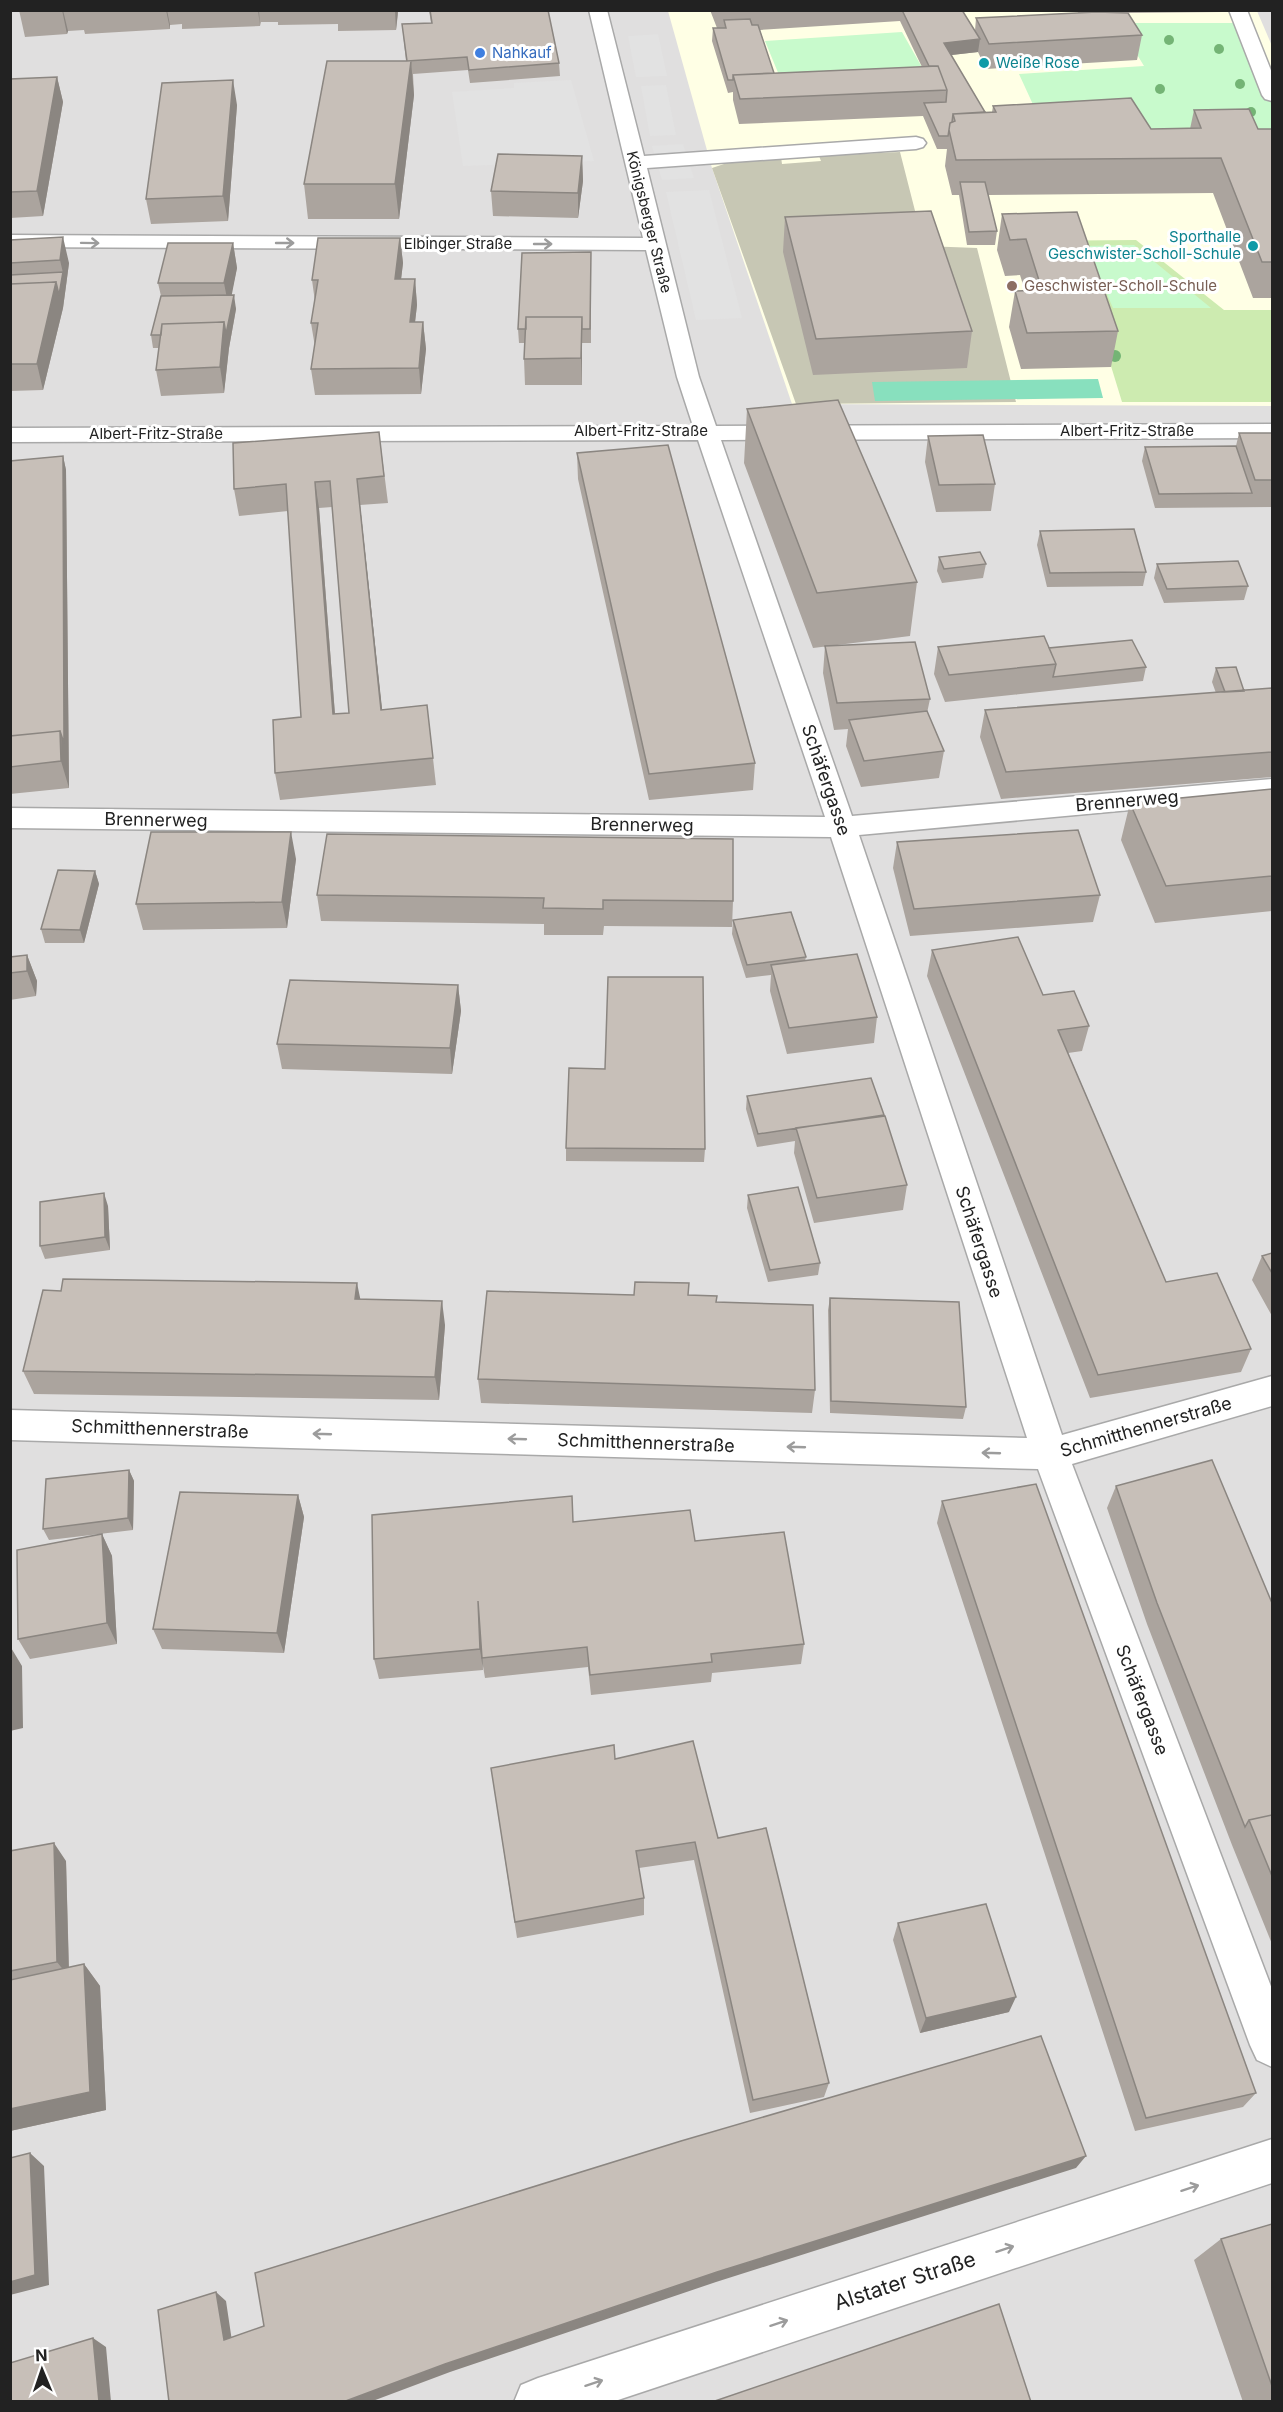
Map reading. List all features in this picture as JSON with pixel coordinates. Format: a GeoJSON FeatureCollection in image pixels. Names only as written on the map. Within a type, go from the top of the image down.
{"type":"FeatureCollection","features":[{"type":"Feature","properties":{"kind":"street","name":"Königsberger Straße"},"geometry":{"type":"LineString","coordinates":[[598,10],[653,244],[688,377],[708,431]]}},
{"type":"Feature","properties":{"kind":"street"},"geometry":{"type":"LineString","coordinates":[[1238,10],[1272,95]]}},
{"type":"Feature","properties":{"kind":"street"},"geometry":{"type":"LineString","coordinates":[[635,162],[916,143]]}},
{"type":"Feature","properties":{"kind":"street","name":"Elbinger Straße"},"geometry":{"type":"LineString","coordinates":[[10,241],[653,244]]}},
{"type":"Feature","properties":{"kind":"street","name":"Schäfergasse"},"geometry":{"type":"LineString","coordinates":[[708,431],[1050,1454],[1272,2045]]}},
{"type":"Feature","properties":{"kind":"street","name":"Albert-Fritz-Straße"},"geometry":{"type":"LineString","coordinates":[[10,435],[1272,431]]}},
{"type":"Feature","properties":{"kind":"street","name":"Brennerweg"},"geometry":{"type":"LineString","coordinates":[[10,818],[842,827],[1272,788]]}},
{"type":"Feature","properties":{"kind":"street","name":"Schmitthennerstraße"},"geometry":{"type":"LineString","coordinates":[[10,1425],[1050,1454],[1272,1391]]}},
{"type":"Feature","properties":{"kind":"street","name":"Alstater Straße"},"geometry":{"type":"LineString","coordinates":[[538,2402],[1272,2161]]}},
{"type":"Feature","properties":{"kind":"shaded area"},"geometry":{"type":"Polygon","coordinates":[[[11,11],[1272,11],[1272,2401],[11,2401],[11,11]]]}},
{"type":"Feature","properties":{"kind":"shaded area","name":"Geschwister-Scholl-Schule"},"geometry":{"type":"Polygon","coordinates":[[[668,11],[1257,11],[1272,46],[1272,406],[792,404],[712,168],[668,11]]]}},
{"type":"Feature","properties":{"kind":"shaded area"},"geometry":{"type":"Polygon","coordinates":[[[658,34],[667,76],[636,77],[628,36],[658,34]]]}},
{"type":"Feature","properties":{"kind":"shaded area"},"geometry":{"type":"Polygon","coordinates":[[[571,80],[594,161],[463,166],[452,92],[514,88],[514,83],[571,80]]]}},
{"type":"Feature","properties":{"kind":"shaded area"},"geometry":{"type":"Polygon","coordinates":[[[666,85],[676,135],[650,136],[641,86],[666,85]]]}},
{"type":"Feature","properties":{"kind":"shaded area"},"geometry":{"type":"Polygon","coordinates":[[[683,144],[694,178],[662,180],[652,146],[683,144]]]}},
{"type":"Feature","properties":{"kind":"shaded area"},"geometry":{"type":"Polygon","coordinates":[[[900,152],[924,246],[977,248],[1016,402],[796,404],[712,168],[742,158],[781,157],[782,164],[821,161],[819,156],[900,152]]]}},
{"type":"Feature","properties":{"kind":"shaded area"},"geometry":{"type":"Polygon","coordinates":[[[709,190],[742,318],[696,320],[666,192],[709,190]]]}},
{"type":"Feature","properties":{"kind":"green space"},"geometry":{"type":"Polygon","coordinates":[[[1118,23],[1250,23],[1272,74],[1272,141],[1047,135],[1019,74],[1144,66],[1118,23]]]}},
{"type":"Feature","properties":{"kind":"green space"},"geometry":{"type":"Polygon","coordinates":[[[902,32],[932,85],[786,92],[765,41],[902,32]]]}},
{"type":"Feature","properties":{"kind":"green space"},"geometry":{"type":"Polygon","coordinates":[[[1136,240],[1224,310],[1272,310],[1272,402],[1122,402],[1074,245],[1021,241],[1136,240]]]}},
{"type":"Feature","properties":{"kind":"green space"},"geometry":{"type":"Polygon","coordinates":[[[1134,245],[1211,308],[1113,308],[1086,246],[1134,245]]]}},
{"type":"Feature","properties":{"kind":"green space"},"geometry":{"type":"Polygon","coordinates":[[[1098,379],[1103,398],[875,401],[872,382],[1098,379]]]}},
{"type":"Feature","properties":{"kind":"building","name":"Nahkauf"},"geometry":{"type":"Polygon","coordinates":[[[430,10],[548,10],[559,63],[469,70],[467,57],[407,61],[402,24],[432,23],[430,10]]]}},
{"type":"Feature","properties":{"kind":"building"},"geometry":{"type":"Polygon","coordinates":[[[902,10],[962,10],[980,39],[944,43],[985,112],[953,114],[948,136],[939,136],[924,103],[946,102],[947,90],[938,66],[929,66],[902,10]]]}},
{"type":"Feature","properties":{"kind":"building"},"geometry":{"type":"Polygon","coordinates":[[[1089,10],[1111,10],[1111,12],[1090,12],[1089,10]]]}},
{"type":"Feature","properties":{"kind":"building"},"geometry":{"type":"Polygon","coordinates":[[[1097,12],[1128,13],[1142,35],[989,44],[976,18],[1097,12]]]}},
{"type":"Feature","properties":{"kind":"building"},"geometry":{"type":"Polygon","coordinates":[[[750,19],[752,25],[758,25],[774,73],[733,75],[733,80],[728,80],[713,28],[726,28],[724,20],[750,19]]]}},
{"type":"Feature","properties":{"kind":"building"},"geometry":{"type":"Polygon","coordinates":[[[327,61],[411,61],[395,184],[304,184],[327,61]]]}},
{"type":"Feature","properties":{"kind":"building"},"geometry":{"type":"Polygon","coordinates":[[[938,66],[947,90],[740,99],[733,75],[938,66]]]}},
{"type":"Feature","properties":{"kind":"building"},"geometry":{"type":"Polygon","coordinates":[[[57,77],[37,191],[10,192],[10,79],[57,77]]]}},
{"type":"Feature","properties":{"kind":"building"},"geometry":{"type":"Polygon","coordinates":[[[233,80],[223,196],[146,199],[162,83],[233,80]]]}},
{"type":"Feature","properties":{"kind":"building"},"geometry":{"type":"Polygon","coordinates":[[[1131,98],[1151,129],[1201,128],[1194,110],[1249,109],[1258,129],[1272,129],[1272,262],[1262,262],[1221,158],[956,160],[949,130],[950,123],[955,121],[953,114],[996,112],[993,106],[1131,98]]]}},
{"type":"Feature","properties":{"kind":"building"},"geometry":{"type":"Polygon","coordinates":[[[498,154],[582,156],[578,193],[491,191],[498,154]]]}},
{"type":"Feature","properties":{"kind":"building"},"geometry":{"type":"Polygon","coordinates":[[[960,182],[985,182],[997,231],[969,232],[960,182]]]}},
{"type":"Feature","properties":{"kind":"building"},"geometry":{"type":"Polygon","coordinates":[[[931,211],[972,331],[816,339],[785,217],[931,211]]]}},
{"type":"Feature","properties":{"kind":"building"},"geometry":{"type":"Polygon","coordinates":[[[1077,212],[1118,331],[1027,333],[1015,291],[1042,290],[1026,239],[1010,240],[1002,214],[1077,212]]]}},
{"type":"Feature","properties":{"kind":"building"},"geometry":{"type":"Polygon","coordinates":[[[63,237],[60,260],[10,263],[10,240],[63,237]]]}},
{"type":"Feature","properties":{"kind":"building"},"geometry":{"type":"Polygon","coordinates":[[[318,238],[400,238],[395,279],[415,279],[410,322],[423,322],[419,368],[311,369],[318,323],[311,323],[318,280],[312,280],[318,238]]]}},
{"type":"Feature","properties":{"kind":"building"},"geometry":{"type":"Polygon","coordinates":[[[168,243],[233,243],[224,283],[158,283],[168,243]]]}},
{"type":"Feature","properties":{"kind":"building"},"geometry":{"type":"Polygon","coordinates":[[[591,252],[590,329],[582,329],[582,317],[526,317],[526,329],[518,329],[522,253],[591,252]]]}},
{"type":"Feature","properties":{"kind":"building"},"geometry":{"type":"Polygon","coordinates":[[[63,272],[59,295],[56,282],[10,284],[10,275],[63,272]]]}},
{"type":"Feature","properties":{"kind":"building"},"geometry":{"type":"Polygon","coordinates":[[[56,282],[37,364],[10,364],[10,284],[56,282]]]}},
{"type":"Feature","properties":{"kind":"building"},"geometry":{"type":"Polygon","coordinates":[[[234,295],[226,334],[224,322],[162,324],[161,335],[151,335],[161,296],[234,295]]]}},
{"type":"Feature","properties":{"kind":"building"},"geometry":{"type":"Polygon","coordinates":[[[526,317],[582,317],[581,358],[524,359],[526,317]]]}},
{"type":"Feature","properties":{"kind":"building"},"geometry":{"type":"Polygon","coordinates":[[[224,322],[220,367],[156,370],[162,324],[224,322]]]}},
{"type":"Feature","properties":{"kind":"building"},"geometry":{"type":"Polygon","coordinates":[[[838,400],[917,582],[817,593],[747,409],[838,400]]]}},
{"type":"Feature","properties":{"kind":"building"},"geometry":{"type":"Polygon","coordinates":[[[379,432],[384,476],[357,479],[381,710],[427,705],[433,758],[275,773],[273,720],[301,717],[286,484],[234,489],[233,443],[379,432]],[[330,481],[315,482],[333,714],[349,713],[330,481]]]}},
{"type":"Feature","properties":{"kind":"building"},"geometry":{"type":"Polygon","coordinates":[[[1239,433],[1272,433],[1272,480],[1255,480],[1239,433]]]}},
{"type":"Feature","properties":{"kind":"building"},"geometry":{"type":"Polygon","coordinates":[[[983,435],[995,484],[939,485],[928,436],[983,435]]]}},
{"type":"Feature","properties":{"kind":"building"},"geometry":{"type":"Polygon","coordinates":[[[668,445],[755,763],[649,774],[577,453],[668,445]]]}},
{"type":"Feature","properties":{"kind":"building"},"geometry":{"type":"Polygon","coordinates":[[[1236,446],[1252,493],[1159,494],[1145,447],[1236,446]]]}},
{"type":"Feature","properties":{"kind":"building"},"geometry":{"type":"Polygon","coordinates":[[[63,456],[64,743],[60,731],[10,736],[10,461],[63,456]]]}},
{"type":"Feature","properties":{"kind":"building"},"geometry":{"type":"Polygon","coordinates":[[[1134,529],[1146,572],[1050,573],[1040,531],[1134,529]]]}},
{"type":"Feature","properties":{"kind":"building"},"geometry":{"type":"Polygon","coordinates":[[[980,552],[986,564],[944,569],[939,557],[980,552]]]}},
{"type":"Feature","properties":{"kind":"building"},"geometry":{"type":"Polygon","coordinates":[[[1238,561],[1248,586],[1167,589],[1157,564],[1238,561]]]}},
{"type":"Feature","properties":{"kind":"building"},"geometry":{"type":"Polygon","coordinates":[[[1044,636],[1056,664],[949,675],[938,647],[1044,636]]]}},
{"type":"Feature","properties":{"kind":"building"},"geometry":{"type":"Polygon","coordinates":[[[1132,640],[1146,667],[1053,677],[1056,664],[1049,648],[1132,640]]]}},
{"type":"Feature","properties":{"kind":"building"},"geometry":{"type":"Polygon","coordinates":[[[915,642],[930,699],[837,703],[825,646],[915,642]]]}},
{"type":"Feature","properties":{"kind":"building"},"geometry":{"type":"Polygon","coordinates":[[[1236,667],[1244,691],[1225,692],[1216,668],[1236,667]]]}},
{"type":"Feature","properties":{"kind":"building"},"geometry":{"type":"Polygon","coordinates":[[[1272,688],[1272,752],[1006,772],[985,710],[1272,688]]]}},
{"type":"Feature","properties":{"kind":"building"},"geometry":{"type":"Polygon","coordinates":[[[927,711],[944,751],[864,761],[849,720],[927,711]]]}},
{"type":"Feature","properties":{"kind":"building"},"geometry":{"type":"Polygon","coordinates":[[[60,731],[61,761],[10,767],[10,736],[60,731]]]}},
{"type":"Feature","properties":{"kind":"building"},"geometry":{"type":"Polygon","coordinates":[[[1272,789],[1272,876],[1166,886],[1130,803],[1272,789]]]}},
{"type":"Feature","properties":{"kind":"building"},"geometry":{"type":"Polygon","coordinates":[[[1078,830],[1100,895],[914,909],[897,842],[1078,830]]]}},
{"type":"Feature","properties":{"kind":"building"},"geometry":{"type":"Polygon","coordinates":[[[151,832],[291,832],[282,902],[136,904],[151,832]]]}},
{"type":"Feature","properties":{"kind":"building"},"geometry":{"type":"Polygon","coordinates":[[[327,834],[733,839],[733,901],[603,900],[603,909],[543,908],[544,898],[317,895],[327,834]]]}},
{"type":"Feature","properties":{"kind":"building"},"geometry":{"type":"Polygon","coordinates":[[[58,870],[95,871],[80,930],[41,929],[58,870]]]}},
{"type":"Feature","properties":{"kind":"building"},"geometry":{"type":"Polygon","coordinates":[[[791,912],[806,957],[747,965],[733,920],[791,912]]]}},
{"type":"Feature","properties":{"kind":"building"},"geometry":{"type":"Polygon","coordinates":[[[1018,937],[1043,995],[1074,991],[1089,1026],[1058,1030],[1166,1282],[1217,1273],[1251,1349],[1098,1375],[932,950],[1018,937]]]}},
{"type":"Feature","properties":{"kind":"building"},"geometry":{"type":"Polygon","coordinates":[[[857,954],[877,1017],[789,1028],[771,965],[857,954]]]}},
{"type":"Feature","properties":{"kind":"building"},"geometry":{"type":"Polygon","coordinates":[[[27,955],[27,971],[10,973],[10,957],[27,955]]]}},
{"type":"Feature","properties":{"kind":"building"},"geometry":{"type":"Polygon","coordinates":[[[608,977],[703,977],[705,1149],[566,1148],[569,1068],[605,1069],[608,977]]]}},
{"type":"Feature","properties":{"kind":"building"},"geometry":{"type":"Polygon","coordinates":[[[290,980],[458,985],[450,1048],[277,1044],[290,980]]]}},
{"type":"Feature","properties":{"kind":"building"},"geometry":{"type":"Polygon","coordinates":[[[871,1078],[884,1115],[758,1134],[747,1096],[871,1078]]]}},
{"type":"Feature","properties":{"kind":"building"},"geometry":{"type":"Polygon","coordinates":[[[885,1116],[907,1185],[817,1198],[796,1128],[885,1116]]]}},
{"type":"Feature","properties":{"kind":"building"},"geometry":{"type":"Polygon","coordinates":[[[798,1187],[820,1263],[770,1270],[748,1195],[798,1187]]]}},
{"type":"Feature","properties":{"kind":"building"},"geometry":{"type":"Polygon","coordinates":[[[104,1193],[105,1237],[40,1246],[40,1202],[104,1193]]]}},
{"type":"Feature","properties":{"kind":"building"},"geometry":{"type":"Polygon","coordinates":[[[1272,1253],[1272,1273],[1262,1256],[1272,1253]]]}},
{"type":"Feature","properties":{"kind":"building"},"geometry":{"type":"Polygon","coordinates":[[[63,1279],[357,1283],[355,1299],[442,1301],[435,1377],[23,1371],[43,1290],[61,1291],[63,1279]]]}},
{"type":"Feature","properties":{"kind":"building"},"geometry":{"type":"Polygon","coordinates":[[[635,1282],[689,1283],[688,1295],[717,1296],[716,1302],[813,1305],[815,1390],[478,1379],[487,1291],[634,1295],[635,1282]]]}},
{"type":"Feature","properties":{"kind":"building"},"geometry":{"type":"Polygon","coordinates":[[[830,1298],[959,1302],[966,1407],[831,1401],[830,1298]]]}},
{"type":"Feature","properties":{"kind":"building"},"geometry":{"type":"Polygon","coordinates":[[[1212,1460],[1272,1603],[1272,1815],[1249,1820],[1245,1827],[1157,1603],[1116,1486],[1212,1460]]]}},
{"type":"Feature","properties":{"kind":"building"},"geometry":{"type":"Polygon","coordinates":[[[129,1470],[128,1518],[43,1529],[46,1479],[129,1470]]]}},
{"type":"Feature","properties":{"kind":"building"},"geometry":{"type":"Polygon","coordinates":[[[1036,1484],[1256,2093],[1146,2118],[942,1501],[1036,1484]]]}},
{"type":"Feature","properties":{"kind":"building"},"geometry":{"type":"Polygon","coordinates":[[[180,1492],[298,1495],[277,1633],[153,1629],[180,1492]]]}},
{"type":"Feature","properties":{"kind":"building"},"geometry":{"type":"Polygon","coordinates":[[[572,1496],[573,1522],[690,1510],[695,1541],[784,1532],[804,1644],[711,1654],[712,1662],[590,1675],[587,1647],[482,1658],[478,1601],[480,1649],[374,1659],[372,1515],[572,1496]]]}},
{"type":"Feature","properties":{"kind":"building"},"geometry":{"type":"Polygon","coordinates":[[[102,1534],[107,1623],[18,1639],[17,1550],[102,1534]]]}},
{"type":"Feature","properties":{"kind":"building"},"geometry":{"type":"Polygon","coordinates":[[[693,1741],[718,1838],[766,1828],[829,2083],[753,2100],[695,1842],[636,1851],[644,1898],[515,1922],[491,1768],[614,1745],[615,1759],[693,1741]]]}},
{"type":"Feature","properties":{"kind":"building"},"geometry":{"type":"Polygon","coordinates":[[[1272,1815],[1272,1876],[1249,1820],[1272,1815]]]}},
{"type":"Feature","properties":{"kind":"building"},"geometry":{"type":"Polygon","coordinates":[[[54,1843],[57,1962],[10,1971],[10,1851],[54,1843]]]}},
{"type":"Feature","properties":{"kind":"building"},"geometry":{"type":"Polygon","coordinates":[[[986,1904],[1016,1997],[926,2018],[898,1923],[986,1904]]]}},
{"type":"Feature","properties":{"kind":"building"},"geometry":{"type":"Polygon","coordinates":[[[84,1964],[90,2092],[10,2109],[10,1980],[84,1964]]]}},
{"type":"Feature","properties":{"kind":"building"},"geometry":{"type":"Polygon","coordinates":[[[1041,2036],[1086,2156],[717,2272],[445,2364],[343,2402],[169,2402],[158,2310],[216,2292],[224,2340],[264,2326],[255,2273],[681,2141],[1041,2036]]]}},
{"type":"Feature","properties":{"kind":"building"},"geometry":{"type":"Polygon","coordinates":[[[30,2153],[35,2275],[10,2282],[10,2158],[30,2153]]]}},
{"type":"Feature","properties":{"kind":"building"},"geometry":{"type":"Polygon","coordinates":[[[1272,2224],[1272,2386],[1221,2239],[1272,2224]]]}},
{"type":"Feature","properties":{"kind":"building"},"geometry":{"type":"Polygon","coordinates":[[[999,2304],[1031,2402],[712,2402],[999,2304]]]}},
{"type":"Feature","properties":{"kind":"building"},"geometry":{"type":"Polygon","coordinates":[[[93,2338],[99,2402],[10,2402],[10,2363],[93,2338]]]}},
{"type":"Feature","properties":{"kind":"place","name":"Nahkauf"},"geometry":{"type":"Point","coordinates":[480,53]}},
{"type":"Feature","properties":{"kind":"place","name":"Weiße Rose"},"geometry":{"type":"Point","coordinates":[984,63]}},
{"type":"Feature","properties":{"kind":"place","name":"Sporthalle Geschwister-Scholl-Schule"},"geometry":{"type":"Point","coordinates":[1253,246]}},
{"type":"Feature","properties":{"kind":"place","name":"Geschwister-Scholl-Schule"},"geometry":{"type":"Point","coordinates":[1012,286]}}]}
